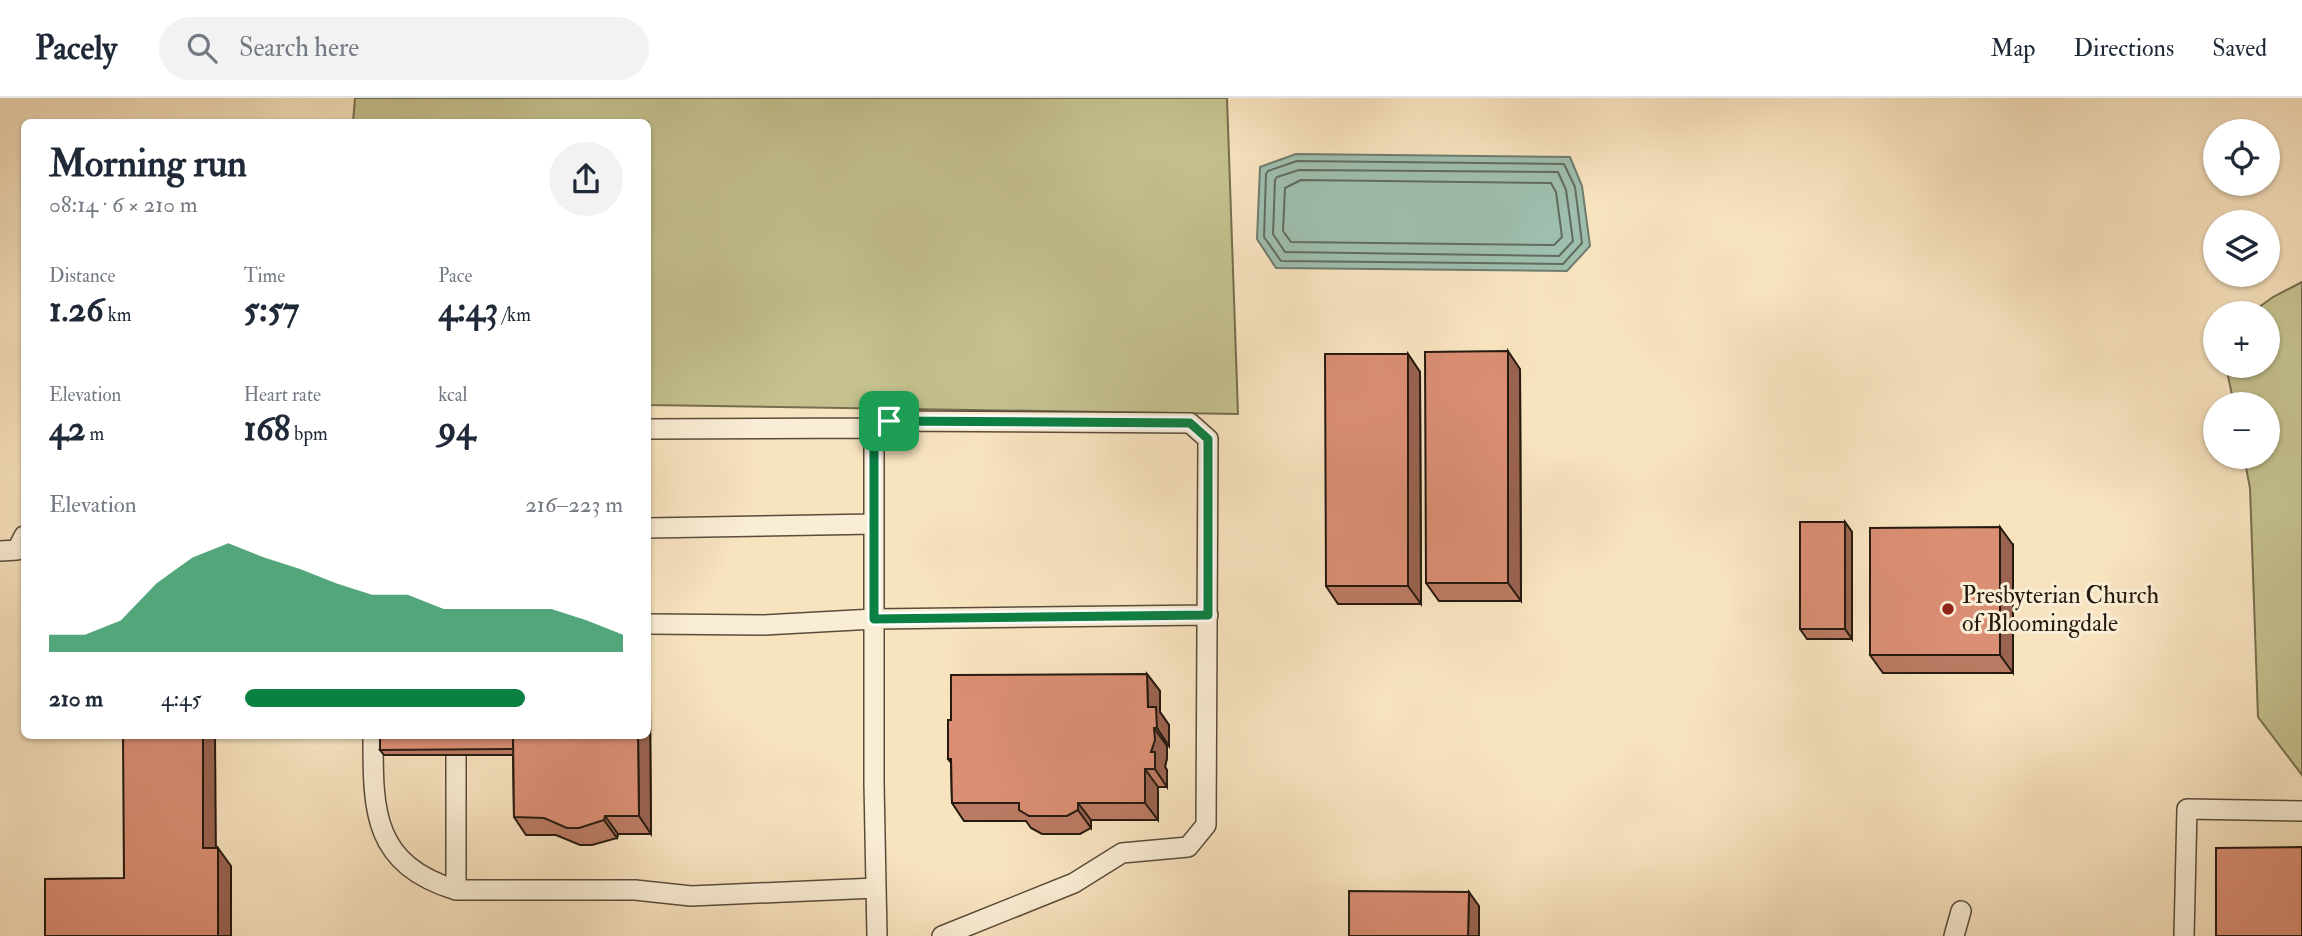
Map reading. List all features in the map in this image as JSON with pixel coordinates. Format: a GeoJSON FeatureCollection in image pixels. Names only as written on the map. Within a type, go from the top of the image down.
{"type":"FeatureCollection","features":[{"type":"Feature","properties":{"kind":"lane"},"geometry":{"type":"LineString","coordinates":[[651,429],[874,428],[889,421],[1190,423],[1208,439],[1206,825],[1188,847],[1122,853],[1073,883],[942,936]]}},
{"type":"Feature","properties":{"kind":"lane"},"geometry":{"type":"LineString","coordinates":[[874,428],[877,936]]}},
{"type":"Feature","properties":{"kind":"lane"},"geometry":{"type":"LineString","coordinates":[[651,528],[874,524]]}},
{"type":"Feature","properties":{"kind":"lane"},"geometry":{"type":"LineString","coordinates":[[0,551],[17,550],[21,543]]}},
{"type":"Feature","properties":{"kind":"lane"},"geometry":{"type":"LineString","coordinates":[[651,624],[764,625],[874,619],[1208,615]]}},
{"type":"Feature","properties":{"kind":"lane"},"geometry":{"type":"LineString","coordinates":[[373,739],[377,819],[389,843],[407,866],[432,883],[456,890],[635,890],[691,896],[876,888]]}},
{"type":"Feature","properties":{"kind":"lane"},"geometry":{"type":"LineString","coordinates":[[456,739],[456,890]]}},
{"type":"Feature","properties":{"kind":"lane"},"geometry":{"type":"LineString","coordinates":[[2184,936],[2187,809],[2302,811]]}},
{"type":"Feature","properties":{"kind":"lane"},"geometry":{"type":"LineString","coordinates":[[1954,936],[1961,911]]}},
{"type":"Feature","properties":{"kind":"shaded area"},"geometry":{"type":"Polygon","coordinates":[[[355,98],[1227,98],[1238,414],[651,405],[651,119],[353,119],[355,98]]]}},
{"type":"Feature","properties":{"kind":"shaded area"},"geometry":{"type":"Polygon","coordinates":[[[2302,282],[2302,775],[2258,717],[2250,488],[2246,469],[2280,469],[2280,392],[2231,392],[2228,378],[2280,378],[2280,301],[2268,301],[2302,282]]]}},
{"type":"Feature","properties":{"kind":"water"},"geometry":{"type":"Polygon","coordinates":[[[1296,154],[1570,157],[1582,186],[1590,246],[1567,271],[1276,268],[1257,239],[1260,167],[1296,154]]]}},
{"type":"Feature","properties":{"kind":"building"},"geometry":{"type":"Polygon","coordinates":[[[1508,351],[1508,583],[1426,583],[1425,352],[1508,351]]]}},
{"type":"Feature","properties":{"kind":"building"},"geometry":{"type":"Polygon","coordinates":[[[1325,354],[1408,354],[1408,586],[1326,586],[1325,354]]]}},
{"type":"Feature","properties":{"kind":"building"},"geometry":{"type":"Polygon","coordinates":[[[1800,522],[1845,522],[1845,629],[1800,629],[1800,522]]]}},
{"type":"Feature","properties":{"kind":"building","name":"Presbyterian Church of Bloomingdale"},"geometry":{"type":"Polygon","coordinates":[[[2000,527],[2000,655],[1870,655],[1870,528],[2000,527]]]}},
{"type":"Feature","properties":{"kind":"building"},"geometry":{"type":"Polygon","coordinates":[[[1147,674],[1148,707],[1156,707],[1157,728],[1154,728],[1155,740],[1151,752],[1155,752],[1155,769],[1145,769],[1145,803],[1078,803],[1078,810],[1067,816],[1029,816],[1019,810],[1019,803],[952,803],[951,759],[948,759],[951,675],[1147,674]]]}},
{"type":"Feature","properties":{"kind":"building"},"geometry":{"type":"Polygon","coordinates":[[[123,739],[203,739],[203,848],[218,848],[218,936],[45,936],[45,879],[124,878],[123,739]]]}},
{"type":"Feature","properties":{"kind":"building"},"geometry":{"type":"Polygon","coordinates":[[[380,739],[513,739],[513,749],[380,750],[380,739]]]}},
{"type":"Feature","properties":{"kind":"building"},"geometry":{"type":"Polygon","coordinates":[[[513,739],[638,739],[639,816],[605,816],[604,820],[579,828],[567,828],[544,818],[514,817],[513,739]]]}},
{"type":"Feature","properties":{"kind":"building"},"geometry":{"type":"Polygon","coordinates":[[[2302,847],[2302,936],[2216,936],[2216,848],[2302,847]]]}},
{"type":"Feature","properties":{"kind":"building"},"geometry":{"type":"Polygon","coordinates":[[[1349,891],[1469,892],[1468,936],[1349,936],[1349,891]]]}},
{"type":"Feature","properties":{"kind":"place","name":"Presbyterian Church of Bloomingdale"},"geometry":{"type":"Point","coordinates":[1948,609]}},
{"type":"Feature","properties":{"kind":"route"},"geometry":{"type":"LineString","coordinates":[[889,421],[1190,423],[1208,439],[1208,615],[874,619],[874,428],[889,421]]}}]}
